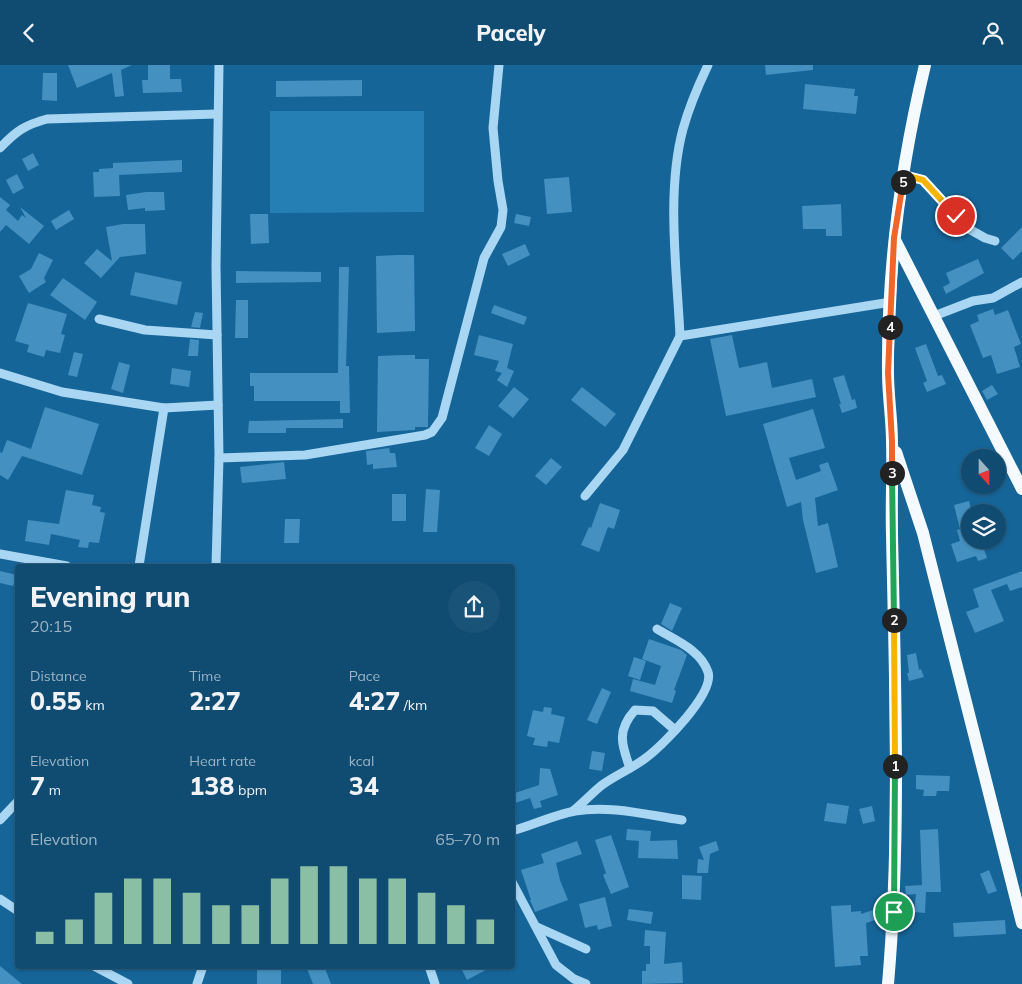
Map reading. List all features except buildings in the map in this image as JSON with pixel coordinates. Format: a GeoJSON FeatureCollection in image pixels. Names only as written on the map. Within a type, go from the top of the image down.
{"type":"FeatureCollection","features":[{"type":"Feature","properties":{"kind":"main road"},"geometry":{"type":"LineString","coordinates":[[888,984],[894,892],[896,674],[892,532],[892,441],[888,373],[894,238],[911,122],[925,65]]}},
{"type":"Feature","properties":{"kind":"main road"},"geometry":{"type":"LineString","coordinates":[[894,238],[1022,489]]}},
{"type":"Feature","properties":{"kind":"main road"},"geometry":{"type":"LineString","coordinates":[[892,441],[923,533],[1022,923]]}},
{"type":"Feature","properties":{"kind":"street"},"geometry":{"type":"LineString","coordinates":[[216,564],[220,458],[217,335],[217,114],[219,65]]}},
{"type":"Feature","properties":{"kind":"street"},"geometry":{"type":"LineString","coordinates":[[220,458],[305,455],[425,435],[432,432],[438,426],[448,401],[484,258],[501,227],[503,210],[493,128],[499,65]]}},
{"type":"Feature","properties":{"kind":"street"},"geometry":{"type":"LineString","coordinates":[[585,497],[623,450],[680,336],[674,192],[682,131],[692,98],[708,65]]}},
{"type":"Feature","properties":{"kind":"street"},"geometry":{"type":"LineString","coordinates":[[0,148],[16,132],[31,123],[47,119],[217,114]]}},
{"type":"Feature","properties":{"kind":"street"},"geometry":{"type":"LineString","coordinates":[[904,175],[923,180],[969,229],[995,241]]}},
{"type":"Feature","properties":{"kind":"street"},"geometry":{"type":"LineString","coordinates":[[934,316],[966,303],[993,298],[1022,282]]}},
{"type":"Feature","properties":{"kind":"street"},"geometry":{"type":"LineString","coordinates":[[680,336],[891,302]]}},
{"type":"Feature","properties":{"kind":"street"},"geometry":{"type":"LineString","coordinates":[[99,319],[144,330],[217,335]]}},
{"type":"Feature","properties":{"kind":"street"},"geometry":{"type":"LineString","coordinates":[[0,373],[62,392],[164,408],[218,405]]}},
{"type":"Feature","properties":{"kind":"street"},"geometry":{"type":"LineString","coordinates":[[139,564],[164,408]]}},
{"type":"Feature","properties":{"kind":"street"},"geometry":{"type":"LineString","coordinates":[[0,554],[56,564]]}},
{"type":"Feature","properties":{"kind":"street"},"geometry":{"type":"LineString","coordinates":[[573,811],[600,786],[647,758],[688,716],[707,687],[709,675],[705,665],[694,651],[657,629]]}},
{"type":"Feature","properties":{"kind":"street"},"geometry":{"type":"LineString","coordinates":[[630,768],[621,738],[626,721],[635,710],[653,711],[676,730]]}},
{"type":"Feature","properties":{"kind":"street"},"geometry":{"type":"LineString","coordinates":[[0,819],[15,804]]}},
{"type":"Feature","properties":{"kind":"street"},"geometry":{"type":"LineString","coordinates":[[515,830],[573,811],[593,809],[621,810],[682,820]]}},
{"type":"Feature","properties":{"kind":"street"},"geometry":{"type":"LineString","coordinates":[[515,887],[556,965],[574,979],[586,984]]}},
{"type":"Feature","properties":{"kind":"street"},"geometry":{"type":"LineString","coordinates":[[0,899],[15,909]]}},
{"type":"Feature","properties":{"kind":"street"},"geometry":{"type":"LineString","coordinates":[[537,927],[586,949]]}},
{"type":"Feature","properties":{"kind":"street"},"geometry":{"type":"LineString","coordinates":[[100,969],[128,984]]}},
{"type":"Feature","properties":{"kind":"street"},"geometry":{"type":"LineString","coordinates":[[197,984],[203,969]]}},
{"type":"Feature","properties":{"kind":"street"},"geometry":{"type":"LineString","coordinates":[[430,969],[435,984]]}},
{"type":"Feature","properties":{"kind":"shaded area"},"geometry":{"type":"Polygon","coordinates":[[[270,111],[424,111],[424,212],[270,213],[270,111]]]}},
{"type":"Feature","properties":{"kind":"route"},"geometry":{"type":"LineString","coordinates":[[894,912],[896,674],[892,532],[892,441],[888,373],[894,238],[904,175],[923,180],[956,216]]}}]}
